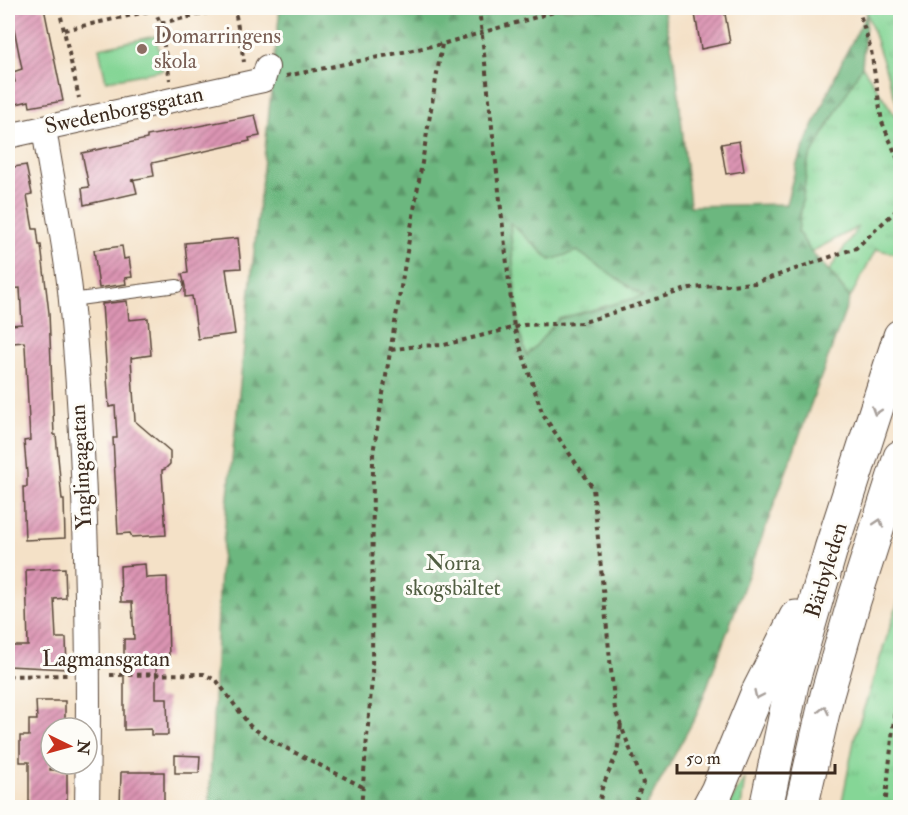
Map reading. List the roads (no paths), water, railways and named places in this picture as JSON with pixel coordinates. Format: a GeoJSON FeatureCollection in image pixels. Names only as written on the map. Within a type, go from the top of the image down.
{"type":"FeatureCollection","features":[{"type":"Feature","properties":{"kind":"main road","name":"Bärbyleden"},"geometry":{"type":"LineString","coordinates":[[766,807],[792,684],[831,549],[900,336]]}},
{"type":"Feature","properties":{"kind":"main road","name":"Bärbyleden"},"geometry":{"type":"LineString","coordinates":[[801,807],[827,695],[900,457]]}},
{"type":"Feature","properties":{"kind":"main road"},"geometry":{"type":"LineString","coordinates":[[708,807],[758,694],[831,549]]}},
{"type":"Feature","properties":{"kind":"street","name":"Swedenborgsgatan"},"geometry":{"type":"LineString","coordinates":[[8,136],[259,77]]}},
{"type":"Feature","properties":{"kind":"street","name":"Ynglingagatan"},"geometry":{"type":"LineString","coordinates":[[44,128],[71,300],[81,433],[89,675],[87,807]]}},
{"type":"Feature","properties":{"kind":"lane"},"geometry":{"type":"LineString","coordinates":[[71,300],[177,286]]}},
{"type":"Feature","properties":{"kind":"place","name":"Domarringens skola"},"geometry":{"type":"Point","coordinates":[142,49]}},
{"type":"Feature","properties":{"kind":"park label","name":"Norra skogsbältet"},"geometry":{"type":"Point","coordinates":[453,576]}}]}
